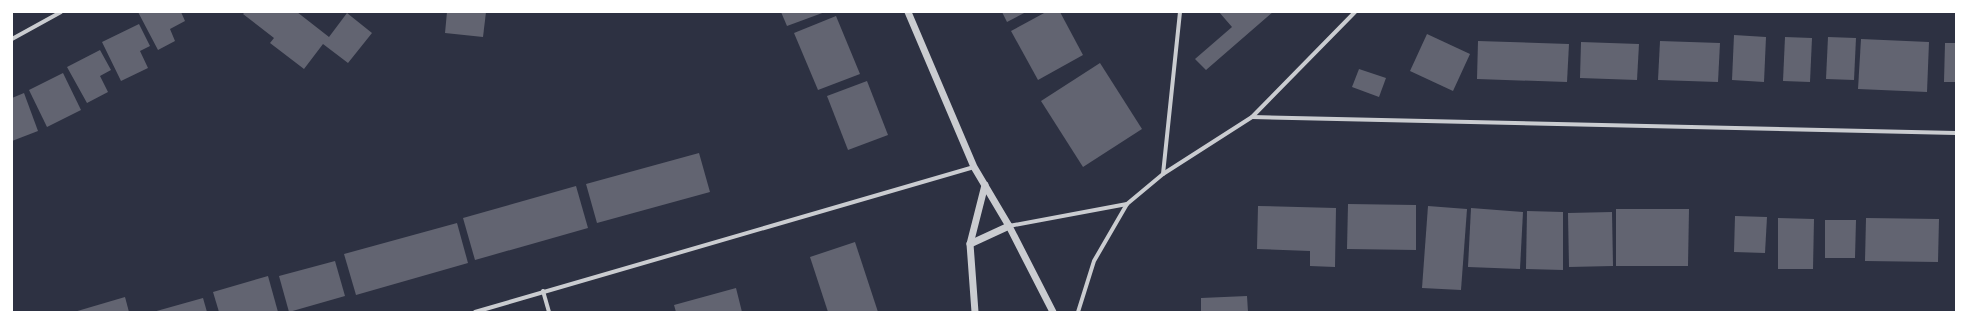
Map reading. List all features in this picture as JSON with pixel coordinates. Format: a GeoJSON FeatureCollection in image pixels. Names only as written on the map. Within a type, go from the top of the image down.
{"type":"FeatureCollection","features":[{"type":"Feature","properties":{"kind":"street"},"geometry":{"type":"LineString","coordinates":[[12,39],[61,12]]}},
{"type":"Feature","properties":{"kind":"street"},"geometry":{"type":"LineString","coordinates":[[908,12],[974,167],[1009,226],[1053,312]]}},
{"type":"Feature","properties":{"kind":"street"},"geometry":{"type":"LineString","coordinates":[[1162,174],[1180,12]]}},
{"type":"Feature","properties":{"kind":"street"},"geometry":{"type":"LineString","coordinates":[[1078,312],[1094,261],[1127,204],[1162,174],[1252,117],[1355,12]]}},
{"type":"Feature","properties":{"kind":"street"},"geometry":{"type":"LineString","coordinates":[[1252,117],[1956,133]]}},
{"type":"Feature","properties":{"kind":"street"},"geometry":{"type":"LineString","coordinates":[[475,312],[974,167]]}},
{"type":"Feature","properties":{"kind":"street"},"geometry":{"type":"LineString","coordinates":[[974,312],[970,244],[985,185]]}},
{"type":"Feature","properties":{"kind":"street"},"geometry":{"type":"LineString","coordinates":[[970,244],[1009,226],[1127,204]]}},
{"type":"Feature","properties":{"kind":"street"},"geometry":{"type":"LineString","coordinates":[[543,291],[549,312]]}},
{"type":"Feature","properties":{"kind":"building"},"geometry":{"type":"Polygon","coordinates":[[[138,12],[181,12],[185,21],[170,29],[175,41],[158,50],[138,12]]]}},
{"type":"Feature","properties":{"kind":"building"},"geometry":{"type":"Polygon","coordinates":[[[245,12],[297,12],[329,37],[347,13],[372,33],[348,63],[323,44],[304,69],[270,43],[274,38],[243,14],[245,12]]]}},
{"type":"Feature","properties":{"kind":"building"},"geometry":{"type":"Polygon","coordinates":[[[447,12],[486,12],[483,37],[445,33],[447,12]]]}},
{"type":"Feature","properties":{"kind":"building"},"geometry":{"type":"Polygon","coordinates":[[[781,12],[825,12],[787,26],[781,12]]]}},
{"type":"Feature","properties":{"kind":"building"},"geometry":{"type":"Polygon","coordinates":[[[1002,12],[1026,12],[1007,22],[1002,12]]]}},
{"type":"Feature","properties":{"kind":"building"},"geometry":{"type":"Polygon","coordinates":[[[1046,12],[1060,12],[1083,55],[1038,80],[1011,31],[1046,12]]]}},
{"type":"Feature","properties":{"kind":"building"},"geometry":{"type":"Polygon","coordinates":[[[1219,12],[1273,12],[1206,70],[1195,59],[1232,27],[1219,12]]]}},
{"type":"Feature","properties":{"kind":"building"},"geometry":{"type":"Polygon","coordinates":[[[836,16],[860,74],[818,90],[794,33],[836,16]]]}},
{"type":"Feature","properties":{"kind":"building"},"geometry":{"type":"Polygon","coordinates":[[[139,24],[150,46],[140,51],[148,68],[121,81],[102,42],[139,24]]]}},
{"type":"Feature","properties":{"kind":"building"},"geometry":{"type":"Polygon","coordinates":[[[1427,34],[1470,54],[1453,91],[1410,71],[1427,34]]]}},
{"type":"Feature","properties":{"kind":"building"},"geometry":{"type":"Polygon","coordinates":[[[1734,35],[1766,37],[1764,82],[1732,80],[1734,35]]]}},
{"type":"Feature","properties":{"kind":"building"},"geometry":{"type":"Polygon","coordinates":[[[1785,37],[1812,38],[1810,82],[1783,81],[1785,37]]]}},
{"type":"Feature","properties":{"kind":"building"},"geometry":{"type":"Polygon","coordinates":[[[1828,37],[1856,38],[1854,80],[1826,79],[1828,37]]]}},
{"type":"Feature","properties":{"kind":"building"},"geometry":{"type":"Polygon","coordinates":[[[1861,39],[1929,42],[1927,92],[1858,89],[1861,39]]]}},
{"type":"Feature","properties":{"kind":"building"},"geometry":{"type":"Polygon","coordinates":[[[1478,41],[1569,44],[1567,82],[1477,79],[1478,41]]]}},
{"type":"Feature","properties":{"kind":"building"},"geometry":{"type":"Polygon","coordinates":[[[1660,41],[1720,43],[1718,82],[1658,80],[1660,41]]]}},
{"type":"Feature","properties":{"kind":"building"},"geometry":{"type":"Polygon","coordinates":[[[1581,42],[1639,44],[1637,80],[1580,78],[1581,42]]]}},
{"type":"Feature","properties":{"kind":"building"},"geometry":{"type":"Polygon","coordinates":[[[1945,43],[1956,43],[1956,82],[1944,82],[1945,43]]]}},
{"type":"Feature","properties":{"kind":"building"},"geometry":{"type":"Polygon","coordinates":[[[100,50],[111,70],[100,76],[108,92],[87,103],[67,67],[100,50]]]}},
{"type":"Feature","properties":{"kind":"building"},"geometry":{"type":"Polygon","coordinates":[[[1100,63],[1142,129],[1083,167],[1041,101],[1100,63]]]}},
{"type":"Feature","properties":{"kind":"building"},"geometry":{"type":"Polygon","coordinates":[[[1359,69],[1386,78],[1379,97],[1352,87],[1359,69]]]}},
{"type":"Feature","properties":{"kind":"building"},"geometry":{"type":"Polygon","coordinates":[[[63,73],[81,110],[47,127],[29,90],[63,73]]]}},
{"type":"Feature","properties":{"kind":"building"},"geometry":{"type":"Polygon","coordinates":[[[867,81],[888,135],[848,150],[827,96],[867,81]]]}},
{"type":"Feature","properties":{"kind":"building"},"geometry":{"type":"Polygon","coordinates":[[[24,93],[38,131],[12,141],[12,98],[24,93]]]}},
{"type":"Feature","properties":{"kind":"building"},"geometry":{"type":"Polygon","coordinates":[[[699,153],[710,192],[597,223],[586,184],[699,153]]]}},
{"type":"Feature","properties":{"kind":"building"},"geometry":{"type":"Polygon","coordinates":[[[576,186],[588,228],[475,260],[463,218],[576,186]]]}},
{"type":"Feature","properties":{"kind":"building"},"geometry":{"type":"Polygon","coordinates":[[[1348,204],[1416,205],[1416,250],[1347,249],[1348,204]]]}},
{"type":"Feature","properties":{"kind":"building"},"geometry":{"type":"Polygon","coordinates":[[[1258,206],[1336,208],[1335,267],[1310,266],[1310,251],[1257,249],[1258,206]]]}},
{"type":"Feature","properties":{"kind":"building"},"geometry":{"type":"Polygon","coordinates":[[[1428,206],[1467,209],[1461,290],[1422,288],[1428,206]]]}},
{"type":"Feature","properties":{"kind":"building"},"geometry":{"type":"Polygon","coordinates":[[[1471,208],[1523,212],[1520,269],[1468,267],[1471,208]]]}},
{"type":"Feature","properties":{"kind":"building"},"geometry":{"type":"Polygon","coordinates":[[[1616,209],[1689,209],[1688,266],[1616,266],[1616,209]]]}},
{"type":"Feature","properties":{"kind":"building"},"geometry":{"type":"Polygon","coordinates":[[[1527,211],[1563,212],[1563,270],[1526,269],[1527,211]]]}},
{"type":"Feature","properties":{"kind":"building"},"geometry":{"type":"Polygon","coordinates":[[[1612,212],[1613,266],[1569,267],[1568,213],[1612,212]]]}},
{"type":"Feature","properties":{"kind":"building"},"geometry":{"type":"Polygon","coordinates":[[[1735,216],[1767,217],[1765,253],[1734,252],[1735,216]]]}},
{"type":"Feature","properties":{"kind":"building"},"geometry":{"type":"Polygon","coordinates":[[[1778,218],[1814,219],[1813,269],[1778,269],[1778,218]]]}},
{"type":"Feature","properties":{"kind":"building"},"geometry":{"type":"Polygon","coordinates":[[[1866,218],[1939,219],[1938,262],[1865,261],[1866,218]]]}},
{"type":"Feature","properties":{"kind":"building"},"geometry":{"type":"Polygon","coordinates":[[[1825,220],[1856,220],[1855,258],[1825,258],[1825,220]]]}},
{"type":"Feature","properties":{"kind":"building"},"geometry":{"type":"Polygon","coordinates":[[[457,223],[468,263],[356,295],[344,254],[457,223]]]}},
{"type":"Feature","properties":{"kind":"building"},"geometry":{"type":"Polygon","coordinates":[[[855,242],[878,312],[828,312],[810,257],[855,242]]]}},
{"type":"Feature","properties":{"kind":"building"},"geometry":{"type":"Polygon","coordinates":[[[335,261],[345,296],[289,312],[279,276],[335,261]]]}},
{"type":"Feature","properties":{"kind":"building"},"geometry":{"type":"Polygon","coordinates":[[[268,276],[278,312],[219,312],[213,292],[268,276]]]}},
{"type":"Feature","properties":{"kind":"building"},"geometry":{"type":"Polygon","coordinates":[[[736,288],[742,312],[676,312],[674,305],[736,288]]]}},
{"type":"Feature","properties":{"kind":"building"},"geometry":{"type":"Polygon","coordinates":[[[1247,296],[1248,312],[1201,312],[1201,298],[1247,296]]]}},
{"type":"Feature","properties":{"kind":"building"},"geometry":{"type":"Polygon","coordinates":[[[125,297],[129,312],[74,312],[125,297]]]}},
{"type":"Feature","properties":{"kind":"building"},"geometry":{"type":"Polygon","coordinates":[[[203,298],[207,312],[153,312],[203,298]]]}}]}
